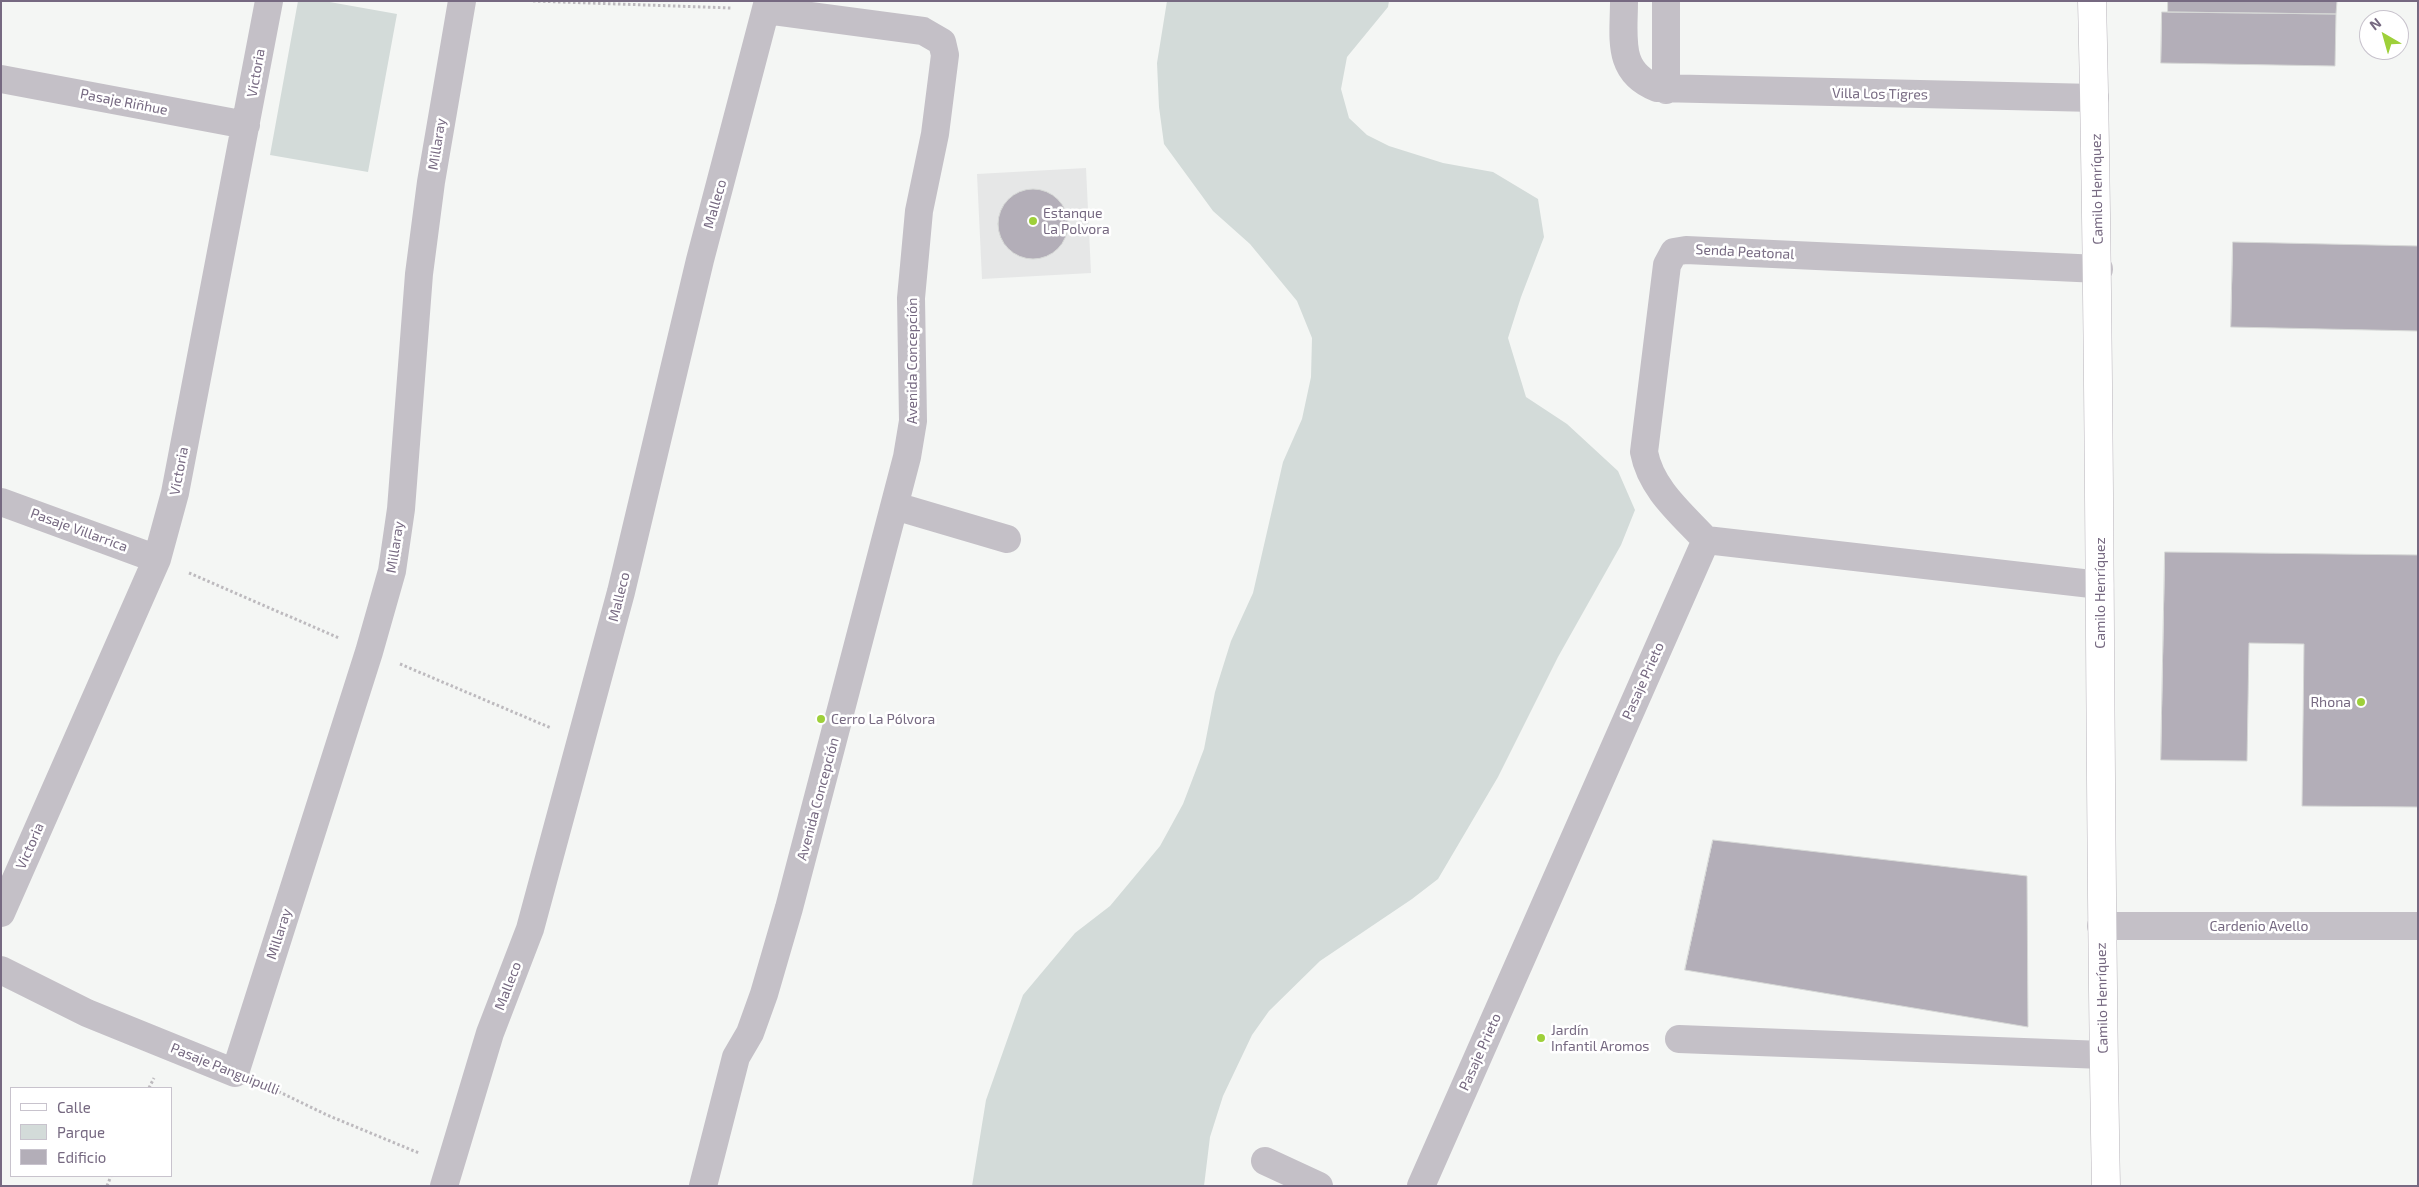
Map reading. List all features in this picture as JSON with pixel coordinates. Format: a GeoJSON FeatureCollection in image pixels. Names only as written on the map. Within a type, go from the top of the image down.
{"type":"FeatureCollection","features":[{"type":"Feature","properties":{"kind":"main road","name":"Camilo Henríquez"},"geometry":{"type":"LineString","coordinates":[[2092,1],[2099,269],[2101,926],[2106,1186]]}},
{"type":"Feature","properties":{"kind":"street","name":"Victoria"},"geometry":{"type":"LineString","coordinates":[[1,913],[156,559],[175,493],[268,1]]}},
{"type":"Feature","properties":{"kind":"street","name":"Millaray"},"geometry":{"type":"LineString","coordinates":[[235,1073],[366,661],[392,571],[401,509],[411,360],[421,256],[443,108],[462,1]]}},
{"type":"Feature","properties":{"kind":"street","name":"Villa Los Tigres"},"geometry":{"type":"LineString","coordinates":[[1624,1],[1624,52],[1628,65],[1636,76],[1647,84],[1666,90],[2095,98]]}},
{"type":"Feature","properties":{"kind":"street"},"geometry":{"type":"LineString","coordinates":[[1666,1],[1666,90]]}},
{"type":"Feature","properties":{"kind":"street","name":"Avenida Concepción"},"geometry":{"type":"LineString","coordinates":[[703,1186],[736,1057],[750,1033],[764,994],[896,506],[914,421],[911,298],[919,211],[935,134],[944,55],[942,42],[923,31],[767,5]]}},
{"type":"Feature","properties":{"kind":"street","name":"Malleco"},"geometry":{"type":"LineString","coordinates":[[447,1176],[490,1033],[530,929],[621,592],[700,260],[767,5]]}},
{"type":"Feature","properties":{"kind":"street","name":"Pasaje Riñhue"},"geometry":{"type":"LineString","coordinates":[[1,79],[246,125]]}},
{"type":"Feature","properties":{"kind":"street","name":"Senda Peatonal"},"geometry":{"type":"LineString","coordinates":[[1706,540],[1651,477],[1644,452],[1667,265],[1674,252],[1686,250],[2099,269]]}},
{"type":"Feature","properties":{"kind":"street","name":"Pasaje Villarrica"},"geometry":{"type":"LineString","coordinates":[[1,502],[156,559]]}},
{"type":"Feature","properties":{"kind":"street"},"geometry":{"type":"LineString","coordinates":[[896,506],[1007,539]]}},
{"type":"Feature","properties":{"kind":"street"},"geometry":{"type":"LineString","coordinates":[[1706,540],[2100,585]]}},
{"type":"Feature","properties":{"kind":"street","name":"Pasaje Prieto"},"geometry":{"type":"LineString","coordinates":[[1421,1186],[1706,540]]}},
{"type":"Feature","properties":{"kind":"street","name":"Cardenio Avello"},"geometry":{"type":"LineString","coordinates":[[2101,926],[2418,926]]}},
{"type":"Feature","properties":{"kind":"street","name":"Pasaje Panguipulli"},"geometry":{"type":"LineString","coordinates":[[1,970],[87,1013],[235,1073]]}},
{"type":"Feature","properties":{"kind":"street"},"geometry":{"type":"LineString","coordinates":[[1679,1038],[2103,1055]]}},
{"type":"Feature","properties":{"kind":"street"},"geometry":{"type":"LineString","coordinates":[[1265,1161],[1319,1186]]}},
{"type":"Feature","properties":{"kind":"path"},"geometry":{"type":"LineString","coordinates":[[533,1],[767,5]]}},
{"type":"Feature","properties":{"kind":"path","name":"Pasaje Panguipulli"},"geometry":{"type":"LineString","coordinates":[[235,1073],[376,1136],[447,1176]]}},
{"type":"Feature","properties":{"kind":"shaded area"},"geometry":{"type":"Polygon","coordinates":[[[1086,168],[1091,273],[982,279],[977,174],[1086,168]]]}},
{"type":"Feature","properties":{"kind":"green space"},"geometry":{"type":"Polygon","coordinates":[[[298,1],[324,1],[397,14],[368,172],[270,155],[298,1]]]}},
{"type":"Feature","properties":{"kind":"green space"},"geometry":{"type":"Polygon","coordinates":[[[1167,1],[1389,1],[1388,7],[1347,57],[1341,89],[1349,118],[1367,135],[1389,146],[1443,163],[1493,172],[1538,199],[1544,237],[1521,297],[1508,338],[1526,397],[1567,424],[1618,471],[1635,510],[1621,545],[1558,657],[1498,777],[1438,879],[1412,899],[1320,961],[1269,1011],[1252,1035],[1223,1096],[1210,1137],[1204,1186],[972,1186],[986,1100],[1023,995],[1075,933],[1110,906],[1160,846],[1183,804],[1204,749],[1215,692],[1231,641],[1253,593],[1283,462],[1302,419],[1311,377],[1312,338],[1297,301],[1250,244],[1213,211],[1164,144],[1159,107],[1157,63],[1167,1]]]}},
{"type":"Feature","properties":{"kind":"building"},"geometry":{"type":"Polygon","coordinates":[[[2168,1],[2337,1],[2336,14],[2168,12],[2168,1]]]}},
{"type":"Feature","properties":{"kind":"building"},"geometry":{"type":"Polygon","coordinates":[[[2162,12],[2336,14],[2335,66],[2161,63],[2162,12]]]}},
{"type":"Feature","properties":{"kind":"building","name":"Estanque La Polvora"},"geometry":{"type":"Polygon","coordinates":[[[1033,189],[1052,195],[1062,205],[1068,224],[1062,243],[1052,253],[1033,259],[1014,253],[1004,243],[998,224],[1004,205],[1014,195],[1033,189]]]}},
{"type":"Feature","properties":{"kind":"building"},"geometry":{"type":"Polygon","coordinates":[[[2233,242],[2418,246],[2418,331],[2231,327],[2233,242]]]}},
{"type":"Feature","properties":{"kind":"building","name":"Rhona"},"geometry":{"type":"Polygon","coordinates":[[[2165,552],[2418,555],[2418,807],[2302,806],[2304,644],[2249,643],[2247,761],[2161,760],[2165,552]]]}},
{"type":"Feature","properties":{"kind":"building"},"geometry":{"type":"Polygon","coordinates":[[[1713,840],[2027,876],[2028,1027],[1685,970],[1713,840]]]}},
{"type":"Feature","properties":{"kind":"place","name":"Estanque La Polvora"},"geometry":{"type":"Point","coordinates":[1033,221]}},
{"type":"Feature","properties":{"kind":"place","name":"Rhona"},"geometry":{"type":"Point","coordinates":[2361,702]}},
{"type":"Feature","properties":{"kind":"place","name":"Cerro La Pólvora"},"geometry":{"type":"Point","coordinates":[821,719]}},
{"type":"Feature","properties":{"kind":"place","name":"Jardín Infantil Aromos"},"geometry":{"type":"Point","coordinates":[1541,1038]}}]}
